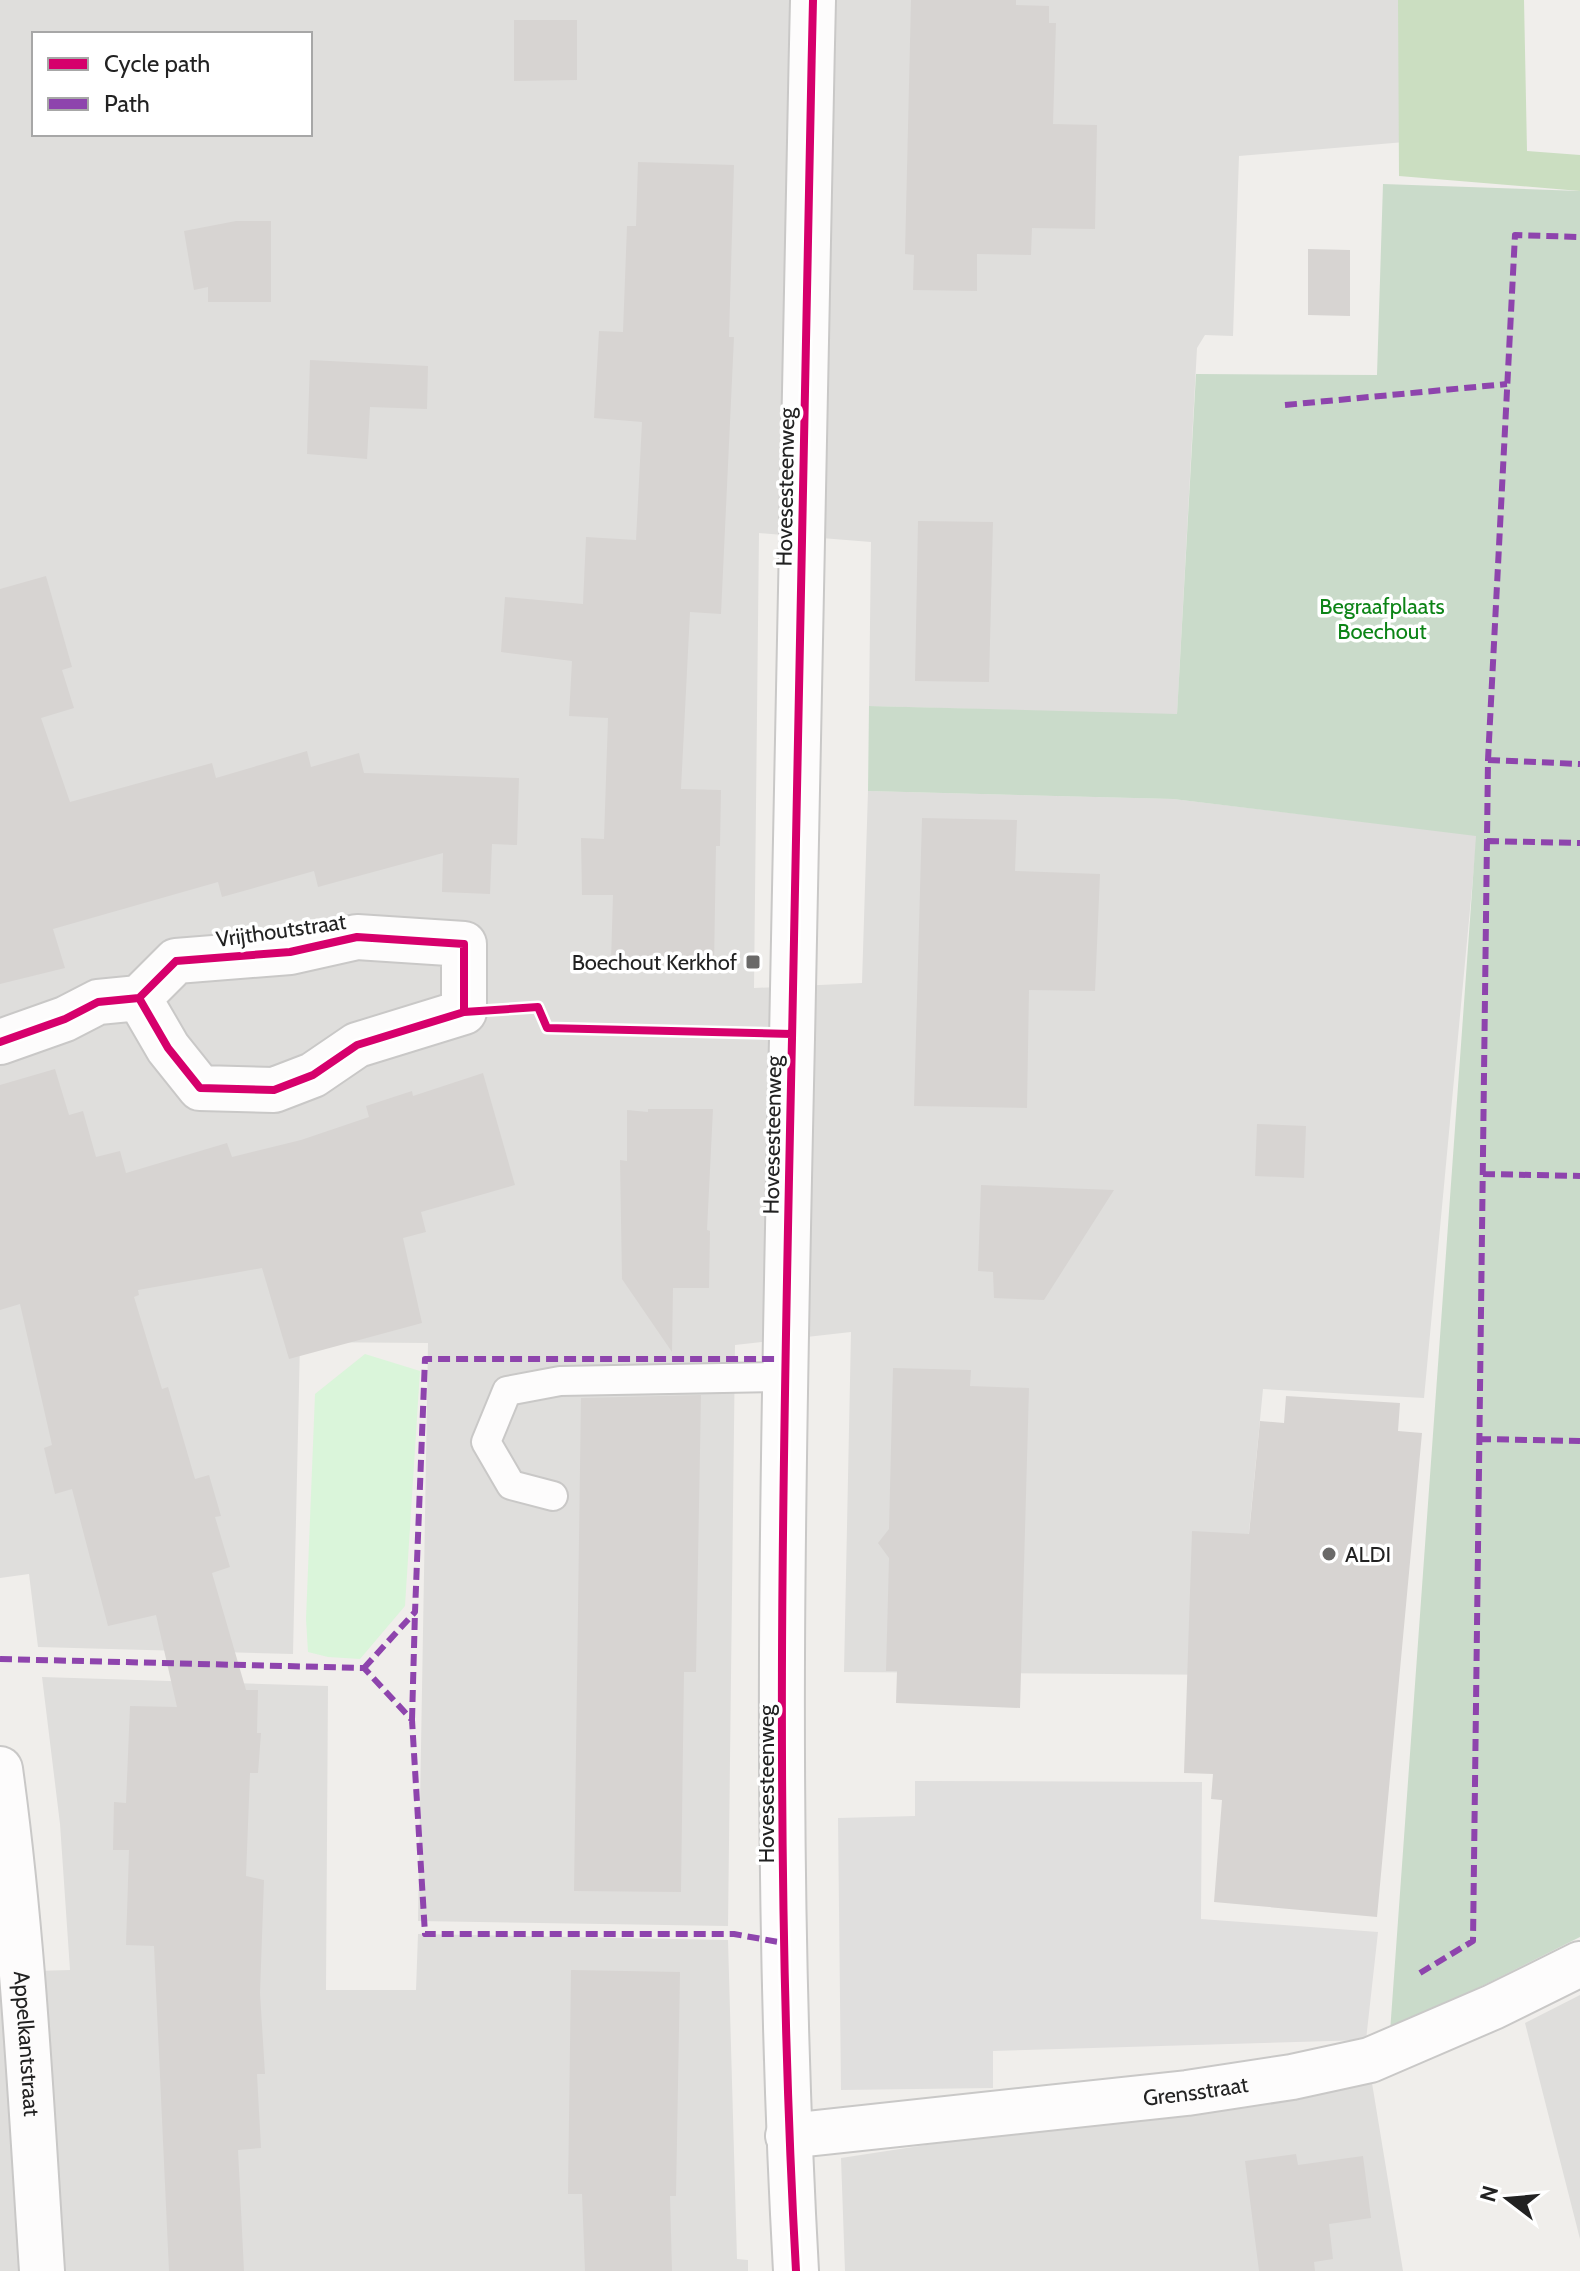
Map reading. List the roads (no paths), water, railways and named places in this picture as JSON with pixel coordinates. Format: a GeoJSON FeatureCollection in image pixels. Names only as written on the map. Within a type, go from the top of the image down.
{"type":"FeatureCollection","features":[{"type":"Feature","properties":{"kind":"street","name":"Hovesesteenweg"},"geometry":{"type":"LineString","coordinates":[[796,2271],[788,2136],[784,1915],[784,1377],[813,0]]}},
{"type":"Feature","properties":{"kind":"street","name":"Vrijthoutstraat"},"geometry":{"type":"LineString","coordinates":[[357,937],[464,944],[464,1012],[357,1045],[313,1075],[274,1090],[200,1088],[168,1048],[139,998],[176,961],[290,952],[357,937]]}},
{"type":"Feature","properties":{"kind":"street"},"geometry":{"type":"LineString","coordinates":[[0,1042],[65,1019],[98,1002],[139,998]]}},
{"type":"Feature","properties":{"kind":"street","name":"Appelkantstraat"},"geometry":{"type":"LineString","coordinates":[[0,1769],[14,1871],[42,2271]]}},
{"type":"Feature","properties":{"kind":"street","name":"Grensstraat"},"geometry":{"type":"LineString","coordinates":[[788,2136],[1187,2093],[1292,2077],[1370,2060],[1493,2007],[1580,1964]]}},
{"type":"Feature","properties":{"kind":"lane"},"geometry":{"type":"LineString","coordinates":[[553,1496],[511,1485],[486,1442],[507,1391],[560,1381],[784,1377]]}},
{"type":"Feature","properties":{"kind":"place","name":"Boechout Kerkhof"},"geometry":{"type":"Point","coordinates":[753,962]}},
{"type":"Feature","properties":{"kind":"place","name":"ALDI"},"geometry":{"type":"Point","coordinates":[1329,1554]}},
{"type":"Feature","properties":{"kind":"park label","name":"Begraafplaats Boechout"},"geometry":{"type":"Point","coordinates":[1382,618]}}]}
